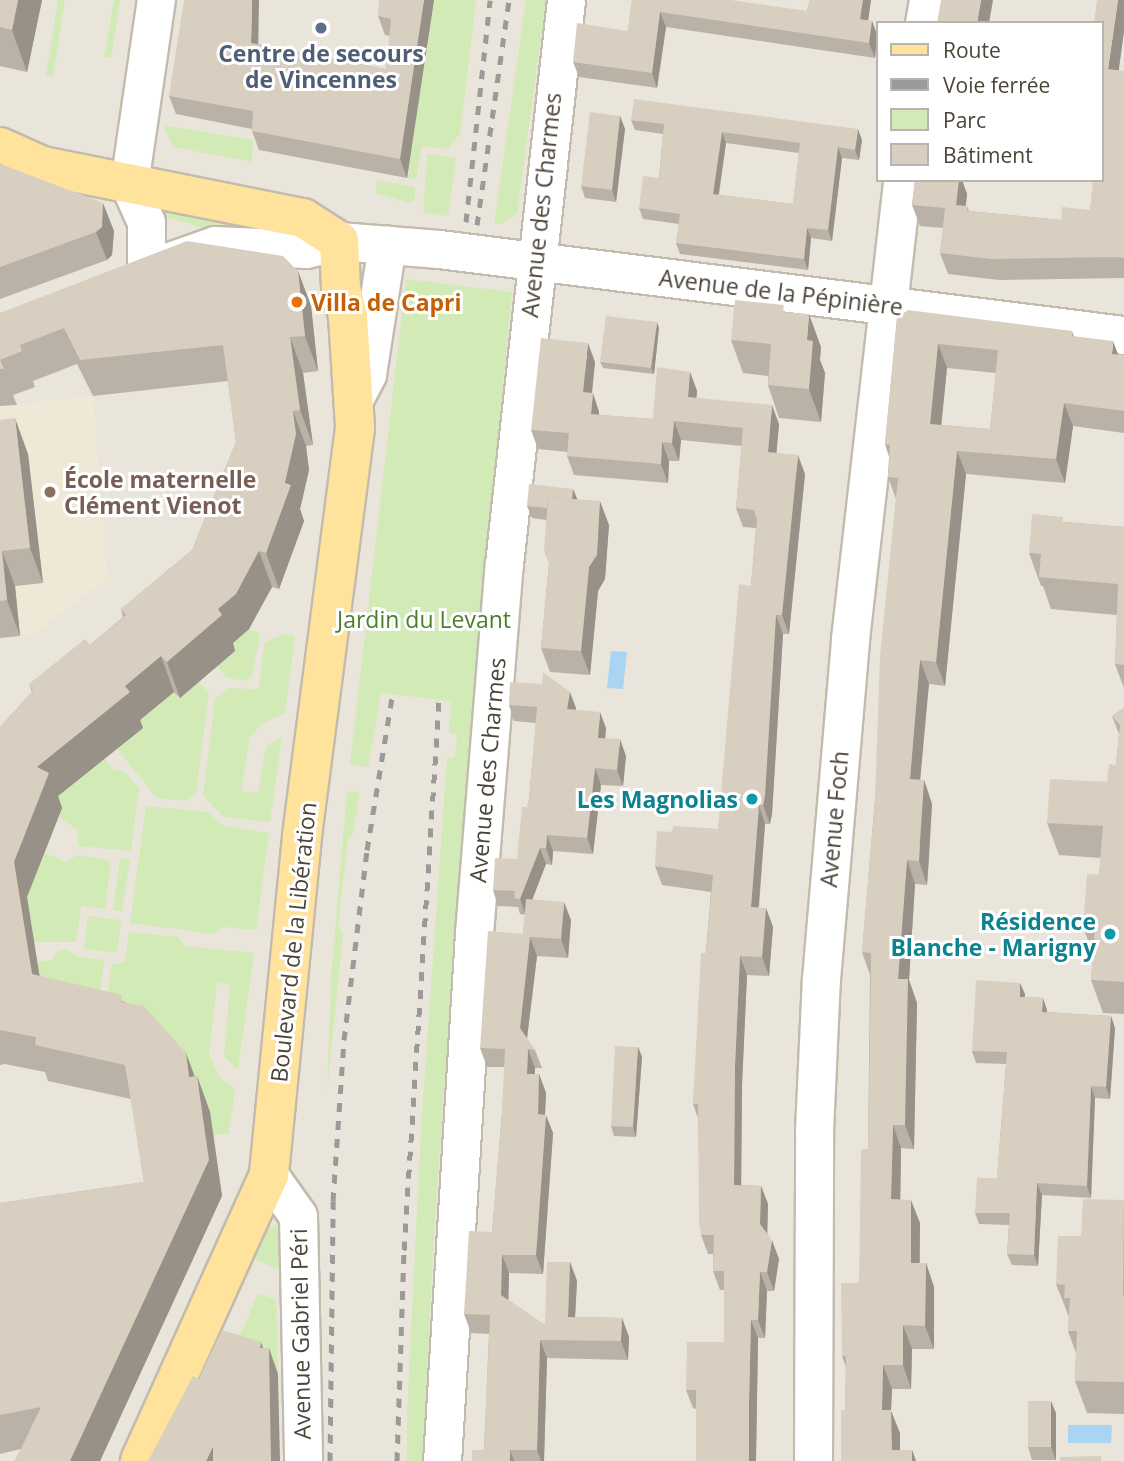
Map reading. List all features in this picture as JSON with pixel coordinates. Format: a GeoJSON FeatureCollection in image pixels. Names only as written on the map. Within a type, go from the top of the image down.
{"type":"FeatureCollection","features":[{"type":"Feature","properties":{"kind":"main road"},"geometry":{"type":"LineString","coordinates":[[0,147],[42,166],[303,218],[339,241]]}},
{"type":"Feature","properties":{"kind":"main road","name":"Boulevard de la Libération"},"geometry":{"type":"LineString","coordinates":[[140,1461],[269,1175],[302,837],[355,428],[355,397],[339,241]]}},
{"type":"Feature","properties":{"kind":"street"},"geometry":{"type":"LineString","coordinates":[[156,0],[129,184],[146,222],[132,276],[215,245]]}},
{"type":"Feature","properties":{"kind":"street","name":"Avenue des Charmes"},"geometry":{"type":"LineString","coordinates":[[442,1461],[475,920],[535,261],[566,0]]}},
{"type":"Feature","properties":{"kind":"street"},"geometry":{"type":"LineString","coordinates":[[924,21],[928,0]]}},
{"type":"Feature","properties":{"kind":"street","name":"Avenue Foch"},"geometry":{"type":"LineString","coordinates":[[813,1461],[814,1131],[821,979],[850,639],[902,182]]}},
{"type":"Feature","properties":{"kind":"street"},"geometry":{"type":"LineString","coordinates":[[146,222],[215,245]]}},
{"type":"Feature","properties":{"kind":"street","name":"Avenue de la Pépinière"},"geometry":{"type":"LineString","coordinates":[[215,245],[306,249],[339,241],[439,249],[1124,335]]}},
{"type":"Feature","properties":{"kind":"street","name":"Boulevard de la Libération"},"geometry":{"type":"LineString","coordinates":[[355,397],[367,374],[387,245]]}},
{"type":"Feature","properties":{"kind":"street","name":"Avenue Gabriel Péri"},"geometry":{"type":"LineString","coordinates":[[269,1175],[298,1216],[303,1461]]}},
{"type":"Feature","properties":{"kind":"shaded area"},"geometry":{"type":"Polygon","coordinates":[[[0,0],[1124,0],[1124,1461],[0,1461],[0,0]]]}},
{"type":"Feature","properties":{"kind":"shaded area","name":"École maternelle Clément Vienot"},"geometry":{"type":"Polygon","coordinates":[[[93,396],[107,579],[35,633],[0,638],[0,406],[93,396]]]}},
{"type":"Feature","properties":{"kind":"green space"},"geometry":{"type":"Polygon","coordinates":[[[58,0],[65,0],[53,76],[46,75],[58,0]]]}},
{"type":"Feature","properties":{"kind":"green space"},"geometry":{"type":"Polygon","coordinates":[[[114,0],[120,0],[111,58],[104,57],[114,0]]]}},
{"type":"Feature","properties":{"kind":"green space"},"geometry":{"type":"Polygon","coordinates":[[[434,0],[476,0],[460,134],[447,149],[422,146],[416,179],[407,178],[434,0]]]}},
{"type":"Feature","properties":{"kind":"green space"},"geometry":{"type":"Polygon","coordinates":[[[526,0],[546,0],[517,213],[502,224],[494,224],[526,0]]]}},
{"type":"Feature","properties":{"kind":"green space"},"geometry":{"type":"Polygon","coordinates":[[[163,125],[253,140],[252,162],[173,147],[163,125]]]}},
{"type":"Feature","properties":{"kind":"green space"},"geometry":{"type":"Polygon","coordinates":[[[427,154],[456,158],[448,216],[423,212],[427,154]]]}},
{"type":"Feature","properties":{"kind":"green space"},"geometry":{"type":"Polygon","coordinates":[[[377,180],[415,187],[415,199],[409,203],[376,193],[377,180]]]}},
{"type":"Feature","properties":{"kind":"green space"},"geometry":{"type":"Polygon","coordinates":[[[156,208],[292,235],[223,234],[160,215],[156,208]]]}},
{"type":"Feature","properties":{"kind":"green space","name":"Jardin du Levant"},"geometry":{"type":"Polygon","coordinates":[[[406,279],[512,292],[472,703],[434,1231],[423,1461],[407,1461],[407,1413],[421,1129],[447,758],[455,757],[457,734],[449,732],[451,701],[381,693],[368,767],[350,764],[406,279]]]}},
{"type":"Feature","properties":{"kind":"green space"},"geometry":{"type":"Polygon","coordinates":[[[249,629],[260,634],[252,676],[246,681],[227,678],[217,666],[235,651],[231,645],[249,629]]]}},
{"type":"Feature","properties":{"kind":"green space"},"geometry":{"type":"Polygon","coordinates":[[[283,634],[295,636],[285,713],[263,723],[250,737],[241,791],[258,793],[266,746],[282,737],[270,822],[224,817],[203,796],[215,699],[229,688],[259,689],[264,643],[283,634]]]}},
{"type":"Feature","properties":{"kind":"green space"},"geometry":{"type":"Polygon","coordinates":[[[198,682],[209,693],[196,794],[187,801],[157,798],[117,749],[142,728],[138,722],[174,692],[180,697],[198,682]]]}},
{"type":"Feature","properties":{"kind":"green space"},"geometry":{"type":"Polygon","coordinates":[[[105,759],[114,770],[124,771],[139,788],[131,851],[78,846],[78,830],[59,817],[62,809],[55,805],[64,782],[105,759]]]}},
{"type":"Feature","properties":{"kind":"green space"},"geometry":{"type":"Polygon","coordinates":[[[347,791],[360,792],[353,834],[348,839],[338,927],[343,934],[327,1091],[331,978],[347,791]]]}},
{"type":"Feature","properties":{"kind":"green space"},"geometry":{"type":"Polygon","coordinates":[[[146,806],[208,812],[222,825],[269,833],[256,930],[224,927],[214,934],[130,923],[146,806]]]}},
{"type":"Feature","properties":{"kind":"green space"},"geometry":{"type":"Polygon","coordinates":[[[45,853],[67,862],[77,855],[111,861],[105,909],[81,906],[76,942],[34,942],[30,916],[23,917],[29,873],[36,875],[45,853]]]}},
{"type":"Feature","properties":{"kind":"green space"},"geometry":{"type":"Polygon","coordinates":[[[120,858],[130,860],[122,911],[113,910],[120,858]]]}},
{"type":"Feature","properties":{"kind":"green space"},"geometry":{"type":"Polygon","coordinates":[[[88,916],[121,920],[117,953],[84,949],[88,916]]]}},
{"type":"Feature","properties":{"kind":"green space"},"geometry":{"type":"Polygon","coordinates":[[[129,932],[178,937],[185,946],[254,953],[238,1070],[224,1057],[230,984],[217,983],[209,1054],[219,1076],[235,1090],[229,1133],[213,1135],[106,1008],[111,965],[125,962],[129,932]]]}},
{"type":"Feature","properties":{"kind":"green space"},"geometry":{"type":"Polygon","coordinates":[[[67,949],[75,956],[104,960],[100,993],[41,988],[37,962],[52,960],[56,952],[67,949]]]}},
{"type":"Feature","properties":{"kind":"green space"},"geometry":{"type":"Polygon","coordinates":[[[280,1221],[293,1268],[277,1269],[255,1259],[267,1231],[280,1221]]]}},
{"type":"Feature","properties":{"kind":"green space"},"geometry":{"type":"Polygon","coordinates":[[[258,1294],[276,1299],[278,1374],[231,1356],[258,1294]]]}},
{"type":"Feature","properties":{"kind":"water"},"geometry":{"type":"Polygon","coordinates":[[[611,651],[627,652],[623,689],[607,688],[611,651]]]}},
{"type":"Feature","properties":{"kind":"water"},"geometry":{"type":"Polygon","coordinates":[[[1068,1425],[1112,1425],[1111,1443],[1068,1443],[1068,1425]]]}},
{"type":"Feature","properties":{"kind":"building"},"geometry":{"type":"Polygon","coordinates":[[[0,0],[18,0],[12,30],[0,27],[0,0]]]}},
{"type":"Feature","properties":{"kind":"building"},"geometry":{"type":"Polygon","coordinates":[[[184,0],[252,0],[251,43],[386,69],[391,19],[378,16],[379,0],[424,0],[400,159],[252,131],[253,111],[169,96],[184,0]]]}},
{"type":"Feature","properties":{"kind":"building"},"geometry":{"type":"Polygon","coordinates":[[[632,0],[731,0],[807,11],[810,0],[863,0],[860,19],[872,21],[869,43],[660,12],[652,73],[573,62],[577,23],[628,31],[632,0]]]}},
{"type":"Feature","properties":{"kind":"building"},"geometry":{"type":"Polygon","coordinates":[[[941,0],[981,0],[977,21],[937,21],[941,0]]]}},
{"type":"Feature","properties":{"kind":"building"},"geometry":{"type":"Polygon","coordinates":[[[1097,0],[1118,0],[1108,69],[1124,71],[1124,258],[991,259],[940,253],[945,208],[912,205],[915,182],[959,182],[956,205],[967,206],[967,211],[1061,220],[1062,207],[1090,210],[1093,182],[1103,182],[1103,21],[1094,21],[1097,0]]]}},
{"type":"Feature","properties":{"kind":"building"},"geometry":{"type":"Polygon","coordinates":[[[634,99],[858,129],[855,150],[838,147],[828,230],[807,228],[804,259],[676,243],[680,214],[639,208],[643,176],[659,178],[664,124],[631,120],[634,99]],[[722,132],[713,194],[793,204],[800,143],[722,132]]]}},
{"type":"Feature","properties":{"kind":"building"},"geometry":{"type":"Polygon","coordinates":[[[590,112],[620,116],[612,190],[581,186],[590,112]]]}},
{"type":"Feature","properties":{"kind":"building"},"geometry":{"type":"Polygon","coordinates":[[[0,163],[103,203],[102,227],[96,232],[0,267],[0,163]]]}},
{"type":"Feature","properties":{"kind":"building"},"geometry":{"type":"Polygon","coordinates":[[[187,241],[283,256],[298,271],[305,336],[290,337],[300,410],[293,411],[296,434],[285,483],[291,485],[266,553],[259,551],[236,594],[218,609],[222,615],[167,662],[161,656],[125,686],[130,692],[37,767],[49,773],[14,862],[32,974],[122,995],[121,1002],[144,1006],[186,1053],[189,1077],[197,1076],[209,1160],[70,1461],[15,1461],[41,1407],[0,1415],[0,1203],[144,1182],[125,1065],[35,1045],[36,1037],[0,1030],[0,727],[33,691],[29,684],[85,639],[90,645],[126,615],[121,609],[192,550],[236,442],[223,345],[80,360],[64,328],[20,345],[22,351],[0,360],[0,313],[187,241]]]}},
{"type":"Feature","properties":{"kind":"building"},"geometry":{"type":"Polygon","coordinates":[[[735,300],[784,305],[783,312],[809,314],[807,340],[813,341],[809,389],[768,385],[771,344],[731,340],[735,300]]]}},
{"type":"Feature","properties":{"kind":"building"},"geometry":{"type":"Polygon","coordinates":[[[908,310],[1072,331],[1072,336],[1113,341],[1112,354],[1124,355],[1124,411],[1064,403],[1056,459],[957,451],[936,662],[920,660],[910,779],[924,780],[919,861],[907,860],[898,979],[908,979],[905,1125],[893,1125],[891,1199],[911,1200],[911,1263],[926,1263],[925,1326],[903,1325],[903,1365],[883,1365],[882,1410],[891,1410],[892,1450],[912,1450],[912,1461],[841,1461],[841,1410],[845,1410],[846,1356],[842,1356],[841,1283],[859,1283],[861,1149],[868,1149],[871,953],[862,952],[875,800],[880,656],[898,478],[888,477],[890,445],[885,444],[897,318],[908,310]],[[938,344],[930,424],[990,429],[998,350],[938,344]]]}},
{"type":"Feature","properties":{"kind":"building"},"geometry":{"type":"Polygon","coordinates":[[[606,316],[657,322],[651,368],[600,362],[606,316]]]}},
{"type":"Feature","properties":{"kind":"building"},"geometry":{"type":"Polygon","coordinates":[[[541,338],[588,343],[583,392],[593,393],[591,414],[653,419],[657,367],[690,372],[688,397],[772,405],[768,452],[798,455],[782,615],[776,615],[765,796],[763,805],[759,805],[751,907],[766,908],[762,957],[740,956],[735,1066],[734,1185],[761,1186],[760,1224],[772,1240],[767,1272],[760,1272],[758,1320],[751,1320],[749,1461],[696,1461],[696,1390],[686,1390],[687,1342],[724,1342],[724,1271],[713,1271],[714,1235],[701,1235],[699,1223],[698,1104],[693,1104],[701,953],[706,953],[713,875],[655,866],[657,831],[672,832],[673,826],[718,829],[739,584],[751,586],[757,521],[754,510],[736,508],[743,428],[674,421],[672,443],[662,442],[661,464],[567,456],[569,433],[531,430],[541,338]]]}},
{"type":"Feature","properties":{"kind":"building"},"geometry":{"type":"Polygon","coordinates":[[[15,418],[30,548],[2,551],[7,600],[0,601],[0,420],[15,418]]]}},
{"type":"Feature","properties":{"kind":"building"},"geometry":{"type":"Polygon","coordinates":[[[529,484],[573,489],[572,499],[548,497],[547,508],[527,506],[529,484]]]}},
{"type":"Feature","properties":{"kind":"building"},"geometry":{"type":"Polygon","coordinates":[[[548,497],[600,501],[597,555],[589,567],[581,651],[541,648],[549,564],[544,551],[548,497]]]}},
{"type":"Feature","properties":{"kind":"building"},"geometry":{"type":"Polygon","coordinates":[[[1032,514],[1063,517],[1063,522],[1124,527],[1124,665],[1115,664],[1118,584],[1039,577],[1041,554],[1029,553],[1032,514]]]}},
{"type":"Feature","properties":{"kind":"building"},"geometry":{"type":"Polygon","coordinates":[[[543,672],[570,692],[567,709],[600,712],[598,738],[620,739],[617,770],[595,768],[587,838],[547,835],[546,848],[540,848],[520,899],[514,898],[515,891],[493,890],[495,858],[517,859],[522,807],[527,807],[529,799],[537,707],[509,705],[510,682],[542,684],[543,672]]]}},
{"type":"Feature","properties":{"kind":"building"},"geometry":{"type":"Polygon","coordinates":[[[1124,708],[1124,982],[1091,980],[1095,928],[1083,927],[1087,874],[1099,875],[1103,826],[1047,823],[1050,779],[1107,782],[1109,764],[1116,765],[1120,725],[1112,716],[1124,708]]]}},
{"type":"Feature","properties":{"kind":"building"},"geometry":{"type":"Polygon","coordinates":[[[526,899],[564,902],[561,939],[530,937],[520,1028],[535,1050],[528,1049],[527,1074],[539,1074],[538,1114],[546,1115],[536,1255],[502,1255],[501,1295],[545,1325],[547,1262],[570,1262],[568,1317],[622,1318],[621,1341],[540,1340],[537,1450],[510,1450],[510,1461],[472,1461],[472,1450],[484,1450],[490,1315],[464,1314],[469,1231],[492,1232],[505,1049],[480,1048],[488,931],[523,934],[526,899]]]}},
{"type":"Feature","properties":{"kind":"building"},"geometry":{"type":"Polygon","coordinates":[[[976,980],[1020,983],[1020,997],[1043,998],[1042,1012],[1111,1016],[1106,1087],[1091,1086],[1087,1186],[1037,1183],[1034,1255],[1007,1254],[1010,1213],[975,1213],[977,1178],[997,1178],[1007,1052],[972,1051],[976,980]]]}},
{"type":"Feature","properties":{"kind":"building"},"geometry":{"type":"Polygon","coordinates":[[[615,1046],[638,1047],[633,1127],[611,1126],[615,1046]]]}},
{"type":"Feature","properties":{"kind":"building"},"geometry":{"type":"Polygon","coordinates":[[[1083,1199],[1124,1200],[1124,1382],[1075,1381],[1077,1331],[1068,1331],[1070,1298],[1064,1298],[1065,1285],[1056,1284],[1058,1236],[1081,1236],[1083,1199]]]}},
{"type":"Feature","properties":{"kind":"building"},"geometry":{"type":"Polygon","coordinates":[[[222,1330],[261,1342],[260,1348],[269,1348],[271,1461],[213,1461],[213,1446],[206,1461],[148,1461],[193,1376],[199,1379],[222,1330]]]}},
{"type":"Feature","properties":{"kind":"building"},"geometry":{"type":"Polygon","coordinates":[[[1028,1401],[1051,1401],[1051,1447],[1028,1447],[1028,1401]]]}},
{"type":"Feature","properties":{"kind":"building"},"geometry":{"type":"Polygon","coordinates":[[[1101,1456],[1101,1461],[1060,1461],[1060,1457],[1101,1456]]]}},
{"type":"Feature","properties":{"kind":"railway"},"geometry":{"type":"LineString","coordinates":[[466,222],[490,0]]}},
{"type":"Feature","properties":{"kind":"railway"},"geometry":{"type":"LineString","coordinates":[[477,225],[509,0]]}},
{"type":"Feature","properties":{"kind":"railway"},"geometry":{"type":"LineString","coordinates":[[330,1461],[333,1201],[344,1040],[367,850],[392,697]]}},
{"type":"Feature","properties":{"kind":"railway"},"geometry":{"type":"LineString","coordinates":[[397,1461],[404,1250],[439,702]]}},
{"type":"Feature","properties":{"kind":"place","name":"Centre de secours de Vincennes"},"geometry":{"type":"Point","coordinates":[321,28]}},
{"type":"Feature","properties":{"kind":"place","name":"Villa de Capri"},"geometry":{"type":"Point","coordinates":[297,302]}},
{"type":"Feature","properties":{"kind":"place","name":"École maternelle Clément Vienot"},"geometry":{"type":"Point","coordinates":[50,492]}},
{"type":"Feature","properties":{"kind":"place","name":"Les Magnolias"},"geometry":{"type":"Point","coordinates":[752,799]}},
{"type":"Feature","properties":{"kind":"place","name":"Résidence Blanche - Marigny"},"geometry":{"type":"Point","coordinates":[1110,934]}}]}
